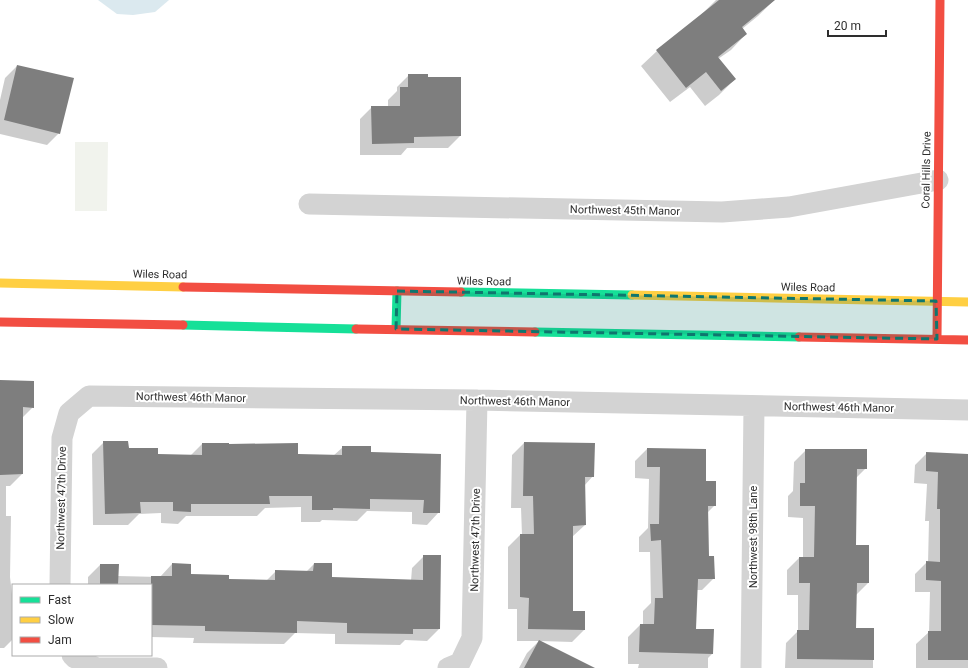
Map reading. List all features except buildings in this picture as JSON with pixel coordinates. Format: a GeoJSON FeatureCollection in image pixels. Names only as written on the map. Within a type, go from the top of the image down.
{"type":"FeatureCollection","features":[{"type":"Feature","properties":{"kind":"main road","name":"Coral Hills Drive"},"geometry":{"type":"LineString","coordinates":[[937,339],[936,301],[940,0]]}},
{"type":"Feature","properties":{"kind":"main road","name":"Wiles Road"},"geometry":{"type":"LineString","coordinates":[[0,283],[968,302]]}},
{"type":"Feature","properties":{"kind":"main road"},"geometry":{"type":"LineString","coordinates":[[396,329],[397,291]]}},
{"type":"Feature","properties":{"kind":"main road"},"geometry":{"type":"LineString","coordinates":[[0,322],[968,340]]}},
{"type":"Feature","properties":{"kind":"street","name":"Northwest 45th Manor"},"geometry":{"type":"LineString","coordinates":[[309,204],[722,212],[789,206],[938,180]]}},
{"type":"Feature","properties":{"kind":"street","name":"Northwest 46th Manor"},"geometry":{"type":"LineString","coordinates":[[69,413],[89,396],[477,400],[968,410]]}},
{"type":"Feature","properties":{"kind":"street","name":"Northwest 47th Drive"},"geometry":{"type":"LineString","coordinates":[[448,668],[460,663],[472,638],[477,400]]}},
{"type":"Feature","properties":{"kind":"street","name":"Northwest 98th Lane"},"geometry":{"type":"LineString","coordinates":[[752,668],[754,406]]}},
{"type":"Feature","properties":{"kind":"street","name":"Northwest 47th Drive"},"geometry":{"type":"LineString","coordinates":[[60,584],[62,438],[69,413]]}},
{"type":"Feature","properties":{"kind":"street"},"geometry":{"type":"LineString","coordinates":[[73,656],[97,668],[156,668]]}},
{"type":"Feature","properties":{"kind":"highlighted area"},"geometry":{"type":"Polygon","coordinates":[[[397,291],[936,301],[937,339],[396,329],[397,291]]]}},
{"type":"Feature","properties":{"kind":"shaded area"},"geometry":{"type":"Polygon","coordinates":[[[98,0],[169,0],[155,12],[133,15],[117,14],[98,0]]]}},
{"type":"Feature","properties":{"kind":"shaded area"},"geometry":{"type":"Polygon","coordinates":[[[75,142],[108,142],[107,211],[75,211],[75,142]]]}},
{"type":"Feature","properties":{"kind":"traffic: fast"},"geometry":{"type":"LineString","coordinates":[[396,329],[397,291]]}},
{"type":"Feature","properties":{"kind":"traffic: fast"},"geometry":{"type":"LineString","coordinates":[[461,292],[632,295]]}},
{"type":"Feature","properties":{"kind":"traffic: fast"},"geometry":{"type":"LineString","coordinates":[[183,325],[356,329]]}},
{"type":"Feature","properties":{"kind":"traffic: fast"},"geometry":{"type":"LineString","coordinates":[[535,332],[799,337]]}},
{"type":"Feature","properties":{"kind":"traffic: slow"},"geometry":{"type":"LineString","coordinates":[[0,283],[183,287]]}},
{"type":"Feature","properties":{"kind":"traffic: slow"},"geometry":{"type":"LineString","coordinates":[[632,295],[968,302]]}},
{"type":"Feature","properties":{"kind":"traffic: jam"},"geometry":{"type":"LineString","coordinates":[[937,339],[940,0]]}},
{"type":"Feature","properties":{"kind":"traffic: jam"},"geometry":{"type":"LineString","coordinates":[[183,287],[461,292]]}},
{"type":"Feature","properties":{"kind":"traffic: jam"},"geometry":{"type":"LineString","coordinates":[[0,322],[183,325]]}},
{"type":"Feature","properties":{"kind":"traffic: jam"},"geometry":{"type":"LineString","coordinates":[[356,329],[535,332]]}},
{"type":"Feature","properties":{"kind":"traffic: jam"},"geometry":{"type":"LineString","coordinates":[[799,337],[968,340]]}}]}
